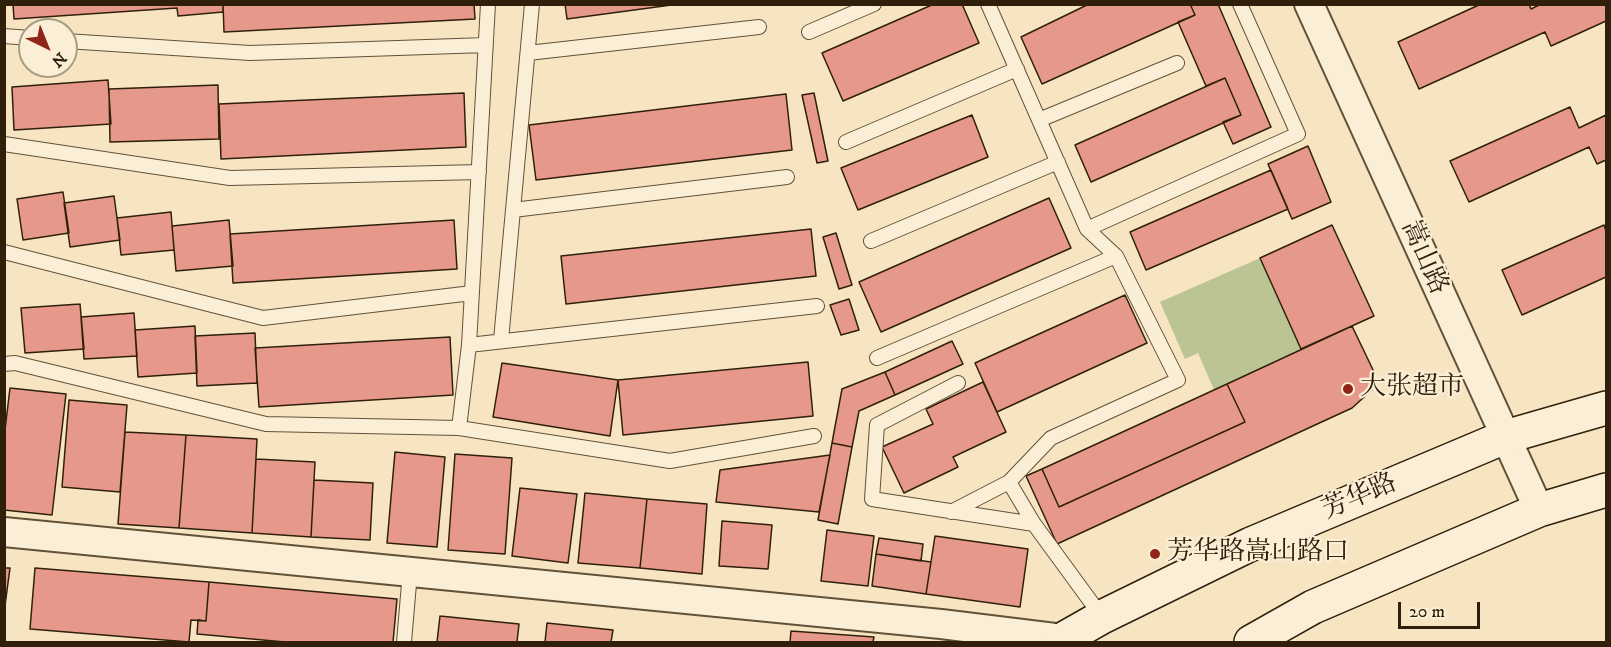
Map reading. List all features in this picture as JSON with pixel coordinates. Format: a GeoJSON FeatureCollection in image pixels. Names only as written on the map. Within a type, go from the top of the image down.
{"type":"FeatureCollection","features":[{"type":"Feature","properties":{"kind":"main road","name":"芳华路"},"geometry":{"type":"LineString","coordinates":[[1061,641],[1102,617],[1251,544],[1514,434],[1606,408]]}},
{"type":"Feature","properties":{"kind":"main road"},"geometry":{"type":"LineString","coordinates":[[1251,642],[1313,607],[1546,508],[1606,490]]}},
{"type":"Feature","properties":{"kind":"street","name":"嵩山路"},"geometry":{"type":"LineString","coordinates":[[1309,4],[1514,434]]}},
{"type":"Feature","properties":{"kind":"street","name":"嵩山路"},"geometry":{"type":"LineString","coordinates":[[1328,4],[1546,508]]}},
{"type":"Feature","properties":{"kind":"street"},"geometry":{"type":"LineString","coordinates":[[4,532],[941,624],[1061,641]]}},
{"type":"Feature","properties":{"kind":"lane"},"geometry":{"type":"LineString","coordinates":[[459,428],[469,345],[488,4]]}},
{"type":"Feature","properties":{"kind":"lane"},"geometry":{"type":"LineString","coordinates":[[501,340],[532,4]]}},
{"type":"Feature","properties":{"kind":"lane"},"geometry":{"type":"LineString","coordinates":[[809,32],[874,4]]}},
{"type":"Feature","properties":{"kind":"lane"},"geometry":{"type":"LineString","coordinates":[[1087,229],[1298,134],[1240,4]]}},
{"type":"Feature","properties":{"kind":"lane"},"geometry":{"type":"LineString","coordinates":[[951,512],[1009,482],[1051,438],[1178,380],[1116,256],[1087,229],[990,5]]}},
{"type":"Feature","properties":{"kind":"lane"},"geometry":{"type":"LineString","coordinates":[[528,53],[759,27]]}},
{"type":"Feature","properties":{"kind":"lane"},"geometry":{"type":"LineString","coordinates":[[78,42],[250,53],[486,45]]}},
{"type":"Feature","properties":{"kind":"lane"},"geometry":{"type":"LineString","coordinates":[[1039,120],[1178,63]]}},
{"type":"Feature","properties":{"kind":"lane"},"geometry":{"type":"LineString","coordinates":[[846,142],[1017,69]]}},
{"type":"Feature","properties":{"kind":"lane"},"geometry":{"type":"LineString","coordinates":[[4,144],[230,178],[479,172]]}},
{"type":"Feature","properties":{"kind":"lane"},"geometry":{"type":"LineString","coordinates":[[871,241],[1058,162]]}},
{"type":"Feature","properties":{"kind":"lane"},"geometry":{"type":"LineString","coordinates":[[513,210],[787,177]]}},
{"type":"Feature","properties":{"kind":"lane"},"geometry":{"type":"LineString","coordinates":[[4,252],[263,318],[472,293]]}},
{"type":"Feature","properties":{"kind":"lane"},"geometry":{"type":"LineString","coordinates":[[877,358],[1116,256]]}},
{"type":"Feature","properties":{"kind":"lane"},"geometry":{"type":"LineString","coordinates":[[469,345],[817,306]]}},
{"type":"Feature","properties":{"kind":"lane"},"geometry":{"type":"LineString","coordinates":[[4,363],[15,363],[266,424],[459,428],[670,461],[814,436]]}},
{"type":"Feature","properties":{"kind":"lane"},"geometry":{"type":"LineString","coordinates":[[958,383],[877,425],[872,499],[1034,524]]}},
{"type":"Feature","properties":{"kind":"lane"},"geometry":{"type":"LineString","coordinates":[[1009,482],[1034,524],[1102,617]]}},
{"type":"Feature","properties":{"kind":"lane"},"geometry":{"type":"LineString","coordinates":[[404,642],[410,572]]}},
{"type":"Feature","properties":{"kind":"green space"},"geometry":{"type":"Polygon","coordinates":[[[1260,258],[1301,349],[1214,390],[1198,353],[1185,359],[1160,302],[1260,258]]]}},
{"type":"Feature","properties":{"kind":"building"},"geometry":{"type":"Polygon","coordinates":[[[13,4],[223,4],[223,12],[178,16],[177,8],[14,19],[13,4]]]}},
{"type":"Feature","properties":{"kind":"building"},"geometry":{"type":"Polygon","coordinates":[[[223,4],[474,4],[475,19],[224,32],[223,4]]]}},
{"type":"Feature","properties":{"kind":"building"},"geometry":{"type":"Polygon","coordinates":[[[565,4],[679,4],[567,19],[565,4]]]}},
{"type":"Feature","properties":{"kind":"building"},"geometry":{"type":"Polygon","coordinates":[[[934,4],[962,4],[979,43],[843,101],[822,53],[934,4]]]}},
{"type":"Feature","properties":{"kind":"building"},"geometry":{"type":"Polygon","coordinates":[[[1089,4],[1190,4],[1195,15],[1042,84],[1021,37],[1089,4]]]}},
{"type":"Feature","properties":{"kind":"building"},"geometry":{"type":"Polygon","coordinates":[[[1190,4],[1218,4],[1271,127],[1233,144],[1223,122],[1241,115],[1225,78],[1206,86],[1178,22],[1195,15],[1190,4]]]}},
{"type":"Feature","properties":{"kind":"building"},"geometry":{"type":"Polygon","coordinates":[[[1481,4],[1529,4],[1531,9],[1541,4],[1606,4],[1606,21],[1551,46],[1545,32],[1419,89],[1398,42],[1481,4]]]}},
{"type":"Feature","properties":{"kind":"building"},"geometry":{"type":"Polygon","coordinates":[[[1225,78],[1241,115],[1091,182],[1075,145],[1225,78]]]}},
{"type":"Feature","properties":{"kind":"building"},"geometry":{"type":"Polygon","coordinates":[[[108,80],[111,124],[14,130],[12,87],[108,80]]]}},
{"type":"Feature","properties":{"kind":"building"},"geometry":{"type":"Polygon","coordinates":[[[218,85],[219,139],[110,142],[109,89],[218,85]]]}},
{"type":"Feature","properties":{"kind":"building"},"geometry":{"type":"Polygon","coordinates":[[[464,93],[466,147],[221,159],[219,104],[464,93]]]}},
{"type":"Feature","properties":{"kind":"building"},"geometry":{"type":"Polygon","coordinates":[[[814,93],[828,161],[817,163],[802,95],[814,93]]]}},
{"type":"Feature","properties":{"kind":"building"},"geometry":{"type":"Polygon","coordinates":[[[786,94],[792,150],[536,180],[529,125],[786,94]]]}},
{"type":"Feature","properties":{"kind":"building"},"geometry":{"type":"Polygon","coordinates":[[[1570,107],[1579,128],[1606,115],[1606,160],[1597,164],[1589,147],[1469,202],[1450,161],[1570,107]]]}},
{"type":"Feature","properties":{"kind":"building"},"geometry":{"type":"Polygon","coordinates":[[[972,115],[988,157],[858,210],[841,168],[972,115]]]}},
{"type":"Feature","properties":{"kind":"building"},"geometry":{"type":"Polygon","coordinates":[[[1308,146],[1331,202],[1292,219],[1268,164],[1308,146]]]}},
{"type":"Feature","properties":{"kind":"building"},"geometry":{"type":"Polygon","coordinates":[[[1271,170],[1288,209],[1146,270],[1130,232],[1271,170]]]}},
{"type":"Feature","properties":{"kind":"building"},"geometry":{"type":"Polygon","coordinates":[[[63,192],[69,233],[23,240],[17,199],[63,192]]]}},
{"type":"Feature","properties":{"kind":"building"},"geometry":{"type":"Polygon","coordinates":[[[114,196],[120,240],[70,247],[64,203],[114,196]]]}},
{"type":"Feature","properties":{"kind":"building"},"geometry":{"type":"Polygon","coordinates":[[[1049,198],[1071,248],[881,332],[859,282],[1049,198]]]}},
{"type":"Feature","properties":{"kind":"building"},"geometry":{"type":"Polygon","coordinates":[[[171,212],[174,250],[121,255],[117,218],[171,212]]]}},
{"type":"Feature","properties":{"kind":"building"},"geometry":{"type":"Polygon","coordinates":[[[229,220],[233,266],[176,271],[172,226],[229,220]]]}},
{"type":"Feature","properties":{"kind":"building"},"geometry":{"type":"Polygon","coordinates":[[[454,220],[457,269],[233,283],[230,234],[454,220]]]}},
{"type":"Feature","properties":{"kind":"building"},"geometry":{"type":"Polygon","coordinates":[[[1332,225],[1374,316],[1301,349],[1260,258],[1332,225]]]}},
{"type":"Feature","properties":{"kind":"building"},"geometry":{"type":"Polygon","coordinates":[[[1604,225],[1606,277],[1522,315],[1502,270],[1604,225]]]}},
{"type":"Feature","properties":{"kind":"building"},"geometry":{"type":"Polygon","coordinates":[[[811,229],[816,276],[566,304],[561,256],[811,229]]]}},
{"type":"Feature","properties":{"kind":"building"},"geometry":{"type":"Polygon","coordinates":[[[836,233],[852,285],[839,289],[823,237],[836,233]]]}},
{"type":"Feature","properties":{"kind":"building"},"geometry":{"type":"Polygon","coordinates":[[[1125,295],[1147,343],[997,412],[975,363],[1125,295]]]}},
{"type":"Feature","properties":{"kind":"building"},"geometry":{"type":"Polygon","coordinates":[[[849,299],[859,330],[841,335],[830,305],[849,299]]]}},
{"type":"Feature","properties":{"kind":"building"},"geometry":{"type":"Polygon","coordinates":[[[80,304],[84,349],[25,353],[21,308],[80,304]]]}},
{"type":"Feature","properties":{"kind":"building"},"geometry":{"type":"Polygon","coordinates":[[[134,313],[137,356],[84,359],[81,317],[134,313]]]}},
{"type":"Feature","properties":{"kind":"building"},"geometry":{"type":"Polygon","coordinates":[[[195,326],[197,373],[138,377],[135,330],[195,326]]]}},
{"type":"Feature","properties":{"kind":"building"},"geometry":{"type":"Polygon","coordinates":[[[1352,326],[1375,374],[1372,390],[1352,408],[1057,544],[1026,476],[1042,469],[1059,507],[1245,422],[1227,384],[1352,326]]]}},
{"type":"Feature","properties":{"kind":"building"},"geometry":{"type":"Polygon","coordinates":[[[255,333],[257,383],[197,386],[195,336],[255,333]]]}},
{"type":"Feature","properties":{"kind":"building"},"geometry":{"type":"Polygon","coordinates":[[[450,337],[453,395],[259,407],[255,348],[450,337]]]}},
{"type":"Feature","properties":{"kind":"building"},"geometry":{"type":"Polygon","coordinates":[[[952,341],[963,364],[895,395],[885,372],[952,341]]]}},
{"type":"Feature","properties":{"kind":"building"},"geometry":{"type":"Polygon","coordinates":[[[808,362],[813,416],[623,435],[618,380],[808,362]]]}},
{"type":"Feature","properties":{"kind":"building"},"geometry":{"type":"Polygon","coordinates":[[[502,363],[618,380],[610,436],[493,417],[502,363]]]}},
{"type":"Feature","properties":{"kind":"building"},"geometry":{"type":"Polygon","coordinates":[[[885,372],[895,395],[859,411],[852,447],[832,443],[842,389],[885,372]]]}},
{"type":"Feature","properties":{"kind":"building"},"geometry":{"type":"Polygon","coordinates":[[[983,382],[1006,432],[953,457],[958,467],[904,493],[882,447],[933,424],[926,409],[983,382]]]}},
{"type":"Feature","properties":{"kind":"building"},"geometry":{"type":"Polygon","coordinates":[[[1227,384],[1245,422],[1059,507],[1042,469],[1227,384]]]}},
{"type":"Feature","properties":{"kind":"building"},"geometry":{"type":"Polygon","coordinates":[[[10,388],[66,394],[52,515],[4,510],[4,438],[10,388]]]}},
{"type":"Feature","properties":{"kind":"building"},"geometry":{"type":"Polygon","coordinates":[[[69,400],[127,405],[120,492],[62,487],[69,400]]]}},
{"type":"Feature","properties":{"kind":"building"},"geometry":{"type":"Polygon","coordinates":[[[125,432],[186,435],[179,528],[118,524],[125,432]]]}},
{"type":"Feature","properties":{"kind":"building"},"geometry":{"type":"Polygon","coordinates":[[[186,435],[257,439],[252,533],[179,528],[186,435]]]}},
{"type":"Feature","properties":{"kind":"building"},"geometry":{"type":"Polygon","coordinates":[[[832,443],[852,447],[838,524],[818,520],[832,443]]]}},
{"type":"Feature","properties":{"kind":"building"},"geometry":{"type":"Polygon","coordinates":[[[395,452],[445,457],[437,547],[387,543],[395,452]]]}},
{"type":"Feature","properties":{"kind":"building"},"geometry":{"type":"Polygon","coordinates":[[[455,454],[512,458],[505,554],[448,550],[455,454]]]}},
{"type":"Feature","properties":{"kind":"building"},"geometry":{"type":"Polygon","coordinates":[[[830,455],[819,512],[716,502],[720,470],[830,455]]]}},
{"type":"Feature","properties":{"kind":"building"},"geometry":{"type":"Polygon","coordinates":[[[256,459],[315,462],[311,537],[252,533],[256,459]]]}},
{"type":"Feature","properties":{"kind":"building"},"geometry":{"type":"Polygon","coordinates":[[[314,480],[373,483],[370,540],[311,537],[314,480]]]}},
{"type":"Feature","properties":{"kind":"building"},"geometry":{"type":"Polygon","coordinates":[[[520,488],[577,494],[568,563],[512,556],[520,488]]]}},
{"type":"Feature","properties":{"kind":"building"},"geometry":{"type":"Polygon","coordinates":[[[585,493],[647,499],[640,568],[578,563],[585,493]]]}},
{"type":"Feature","properties":{"kind":"building"},"geometry":{"type":"Polygon","coordinates":[[[647,499],[707,504],[702,574],[640,568],[647,499]]]}},
{"type":"Feature","properties":{"kind":"building"},"geometry":{"type":"Polygon","coordinates":[[[722,521],[772,525],[768,569],[719,566],[722,521]]]}},
{"type":"Feature","properties":{"kind":"building"},"geometry":{"type":"Polygon","coordinates":[[[827,530],[874,536],[868,586],[821,581],[827,530]]]}},
{"type":"Feature","properties":{"kind":"building"},"geometry":{"type":"Polygon","coordinates":[[[935,536],[1028,549],[1020,607],[926,594],[935,536]]]}},
{"type":"Feature","properties":{"kind":"building"},"geometry":{"type":"Polygon","coordinates":[[[879,538],[923,544],[921,561],[876,554],[879,538]]]}},
{"type":"Feature","properties":{"kind":"building"},"geometry":{"type":"Polygon","coordinates":[[[876,554],[931,562],[926,594],[872,586],[876,554]]]}},
{"type":"Feature","properties":{"kind":"building"},"geometry":{"type":"Polygon","coordinates":[[[4,568],[10,568],[4,613],[4,568]]]}},
{"type":"Feature","properties":{"kind":"building"},"geometry":{"type":"Polygon","coordinates":[[[35,568],[209,582],[206,621],[191,620],[189,642],[30,629],[35,568]]]}},
{"type":"Feature","properties":{"kind":"building"},"geometry":{"type":"Polygon","coordinates":[[[209,582],[397,599],[393,642],[285,642],[197,634],[198,620],[206,621],[209,582]]]}},
{"type":"Feature","properties":{"kind":"building"},"geometry":{"type":"Polygon","coordinates":[[[440,616],[519,624],[517,642],[437,642],[440,616]]]}},
{"type":"Feature","properties":{"kind":"building"},"geometry":{"type":"Polygon","coordinates":[[[547,623],[613,630],[611,642],[545,642],[547,623]]]}},
{"type":"Feature","properties":{"kind":"building"},"geometry":{"type":"Polygon","coordinates":[[[791,631],[874,637],[873,642],[790,642],[791,631]]]}},
{"type":"Feature","properties":{"kind":"place","name":"大张超市"},"geometry":{"type":"Point","coordinates":[1348,389]}},
{"type":"Feature","properties":{"kind":"place","name":"芳华路嵩山路口"},"geometry":{"type":"Point","coordinates":[1155,554]}}]}
